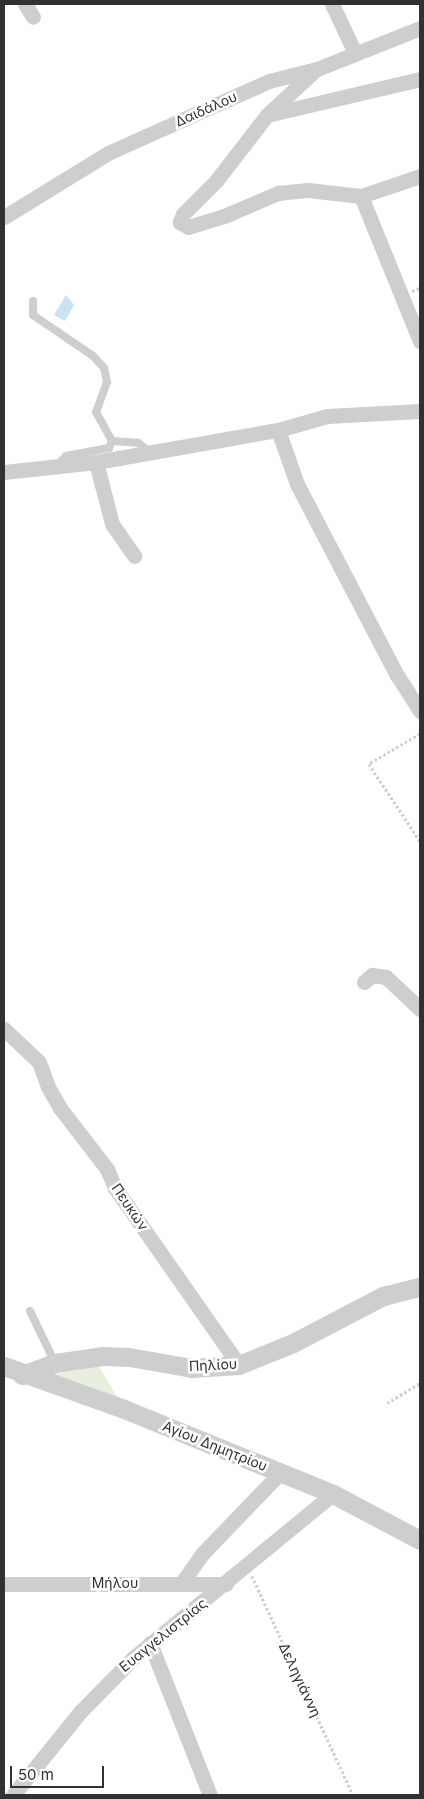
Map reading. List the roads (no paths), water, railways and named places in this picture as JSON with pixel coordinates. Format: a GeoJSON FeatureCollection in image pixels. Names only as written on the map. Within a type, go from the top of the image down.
{"type":"FeatureCollection","features":[{"type":"Feature","properties":{"kind":"street"},"geometry":{"type":"LineString","coordinates":[[25,4],[34,17]]}},
{"type":"Feature","properties":{"kind":"street"},"geometry":{"type":"LineString","coordinates":[[332,4],[354,53]]}},
{"type":"Feature","properties":{"kind":"street","name":"Δαιδάλου"},"geometry":{"type":"LineString","coordinates":[[4,217],[108,153],[269,81],[317,69],[420,28]]}},
{"type":"Feature","properties":{"kind":"street"},"geometry":{"type":"LineString","coordinates":[[317,69],[267,114],[216,181],[184,214],[180,222],[188,227],[224,216],[278,192],[308,190],[361,196],[420,176]]}},
{"type":"Feature","properties":{"kind":"street"},"geometry":{"type":"LineString","coordinates":[[267,114],[420,79]]}},
{"type":"Feature","properties":{"kind":"street"},"geometry":{"type":"LineString","coordinates":[[361,196],[420,341]]}},
{"type":"Feature","properties":{"kind":"street"},"geometry":{"type":"LineString","coordinates":[[4,472],[96,462],[278,430],[327,416],[420,411]]}},
{"type":"Feature","properties":{"kind":"street"},"geometry":{"type":"LineString","coordinates":[[278,430],[297,484],[396,675],[420,710]]}},
{"type":"Feature","properties":{"kind":"street"},"geometry":{"type":"LineString","coordinates":[[96,462],[112,524],[134,556]]}},
{"type":"Feature","properties":{"kind":"street"},"geometry":{"type":"LineString","coordinates":[[364,982],[372,975],[386,977],[420,1009]]}},
{"type":"Feature","properties":{"kind":"street","name":"Πευκών"},"geometry":{"type":"LineString","coordinates":[[4,1029],[39,1062],[60,1108],[107,1169],[115,1188],[239,1365]]}},
{"type":"Feature","properties":{"kind":"street","name":"Πηλίου"},"geometry":{"type":"LineString","coordinates":[[22,1375],[55,1363],[103,1356],[129,1357],[192,1368],[239,1365],[293,1343],[383,1296],[420,1287]]}},
{"type":"Feature","properties":{"kind":"street","name":"Αγίου Δημητρίου"},"geometry":{"type":"LineString","coordinates":[[4,1366],[22,1375],[124,1409],[333,1494],[420,1540]]}},
{"type":"Feature","properties":{"kind":"street"},"geometry":{"type":"LineString","coordinates":[[181,1584],[202,1554],[280,1473]]}},
{"type":"Feature","properties":{"kind":"street","name":"Ευαγγελιστρίας"},"geometry":{"type":"LineString","coordinates":[[22,1792],[50,1747],[80,1712],[150,1643],[226,1584],[333,1494]]}},
{"type":"Feature","properties":{"kind":"street","name":"Μήλου"},"geometry":{"type":"LineString","coordinates":[[4,1584],[226,1584]]}},
{"type":"Feature","properties":{"kind":"street"},"geometry":{"type":"LineString","coordinates":[[150,1643],[210,1795]]}},
{"type":"Feature","properties":{"kind":"lane"},"geometry":{"type":"LineString","coordinates":[[33,301],[33,315],[93,356],[104,368],[107,382],[96,412],[112,441]]}},
{"type":"Feature","properties":{"kind":"lane"},"geometry":{"type":"LineString","coordinates":[[112,441],[138,443],[150,452]]}},
{"type":"Feature","properties":{"kind":"lane"},"geometry":{"type":"LineString","coordinates":[[55,466],[66,456],[109,448],[112,441]]}},
{"type":"Feature","properties":{"kind":"lane"},"geometry":{"type":"LineString","coordinates":[[30,1312],[55,1363]]}},
{"type":"Feature","properties":{"kind":"water"},"geometry":{"type":"Polygon","coordinates":[[[66,295],[74,305],[65,321],[54,315],[66,295]]]}}]}
